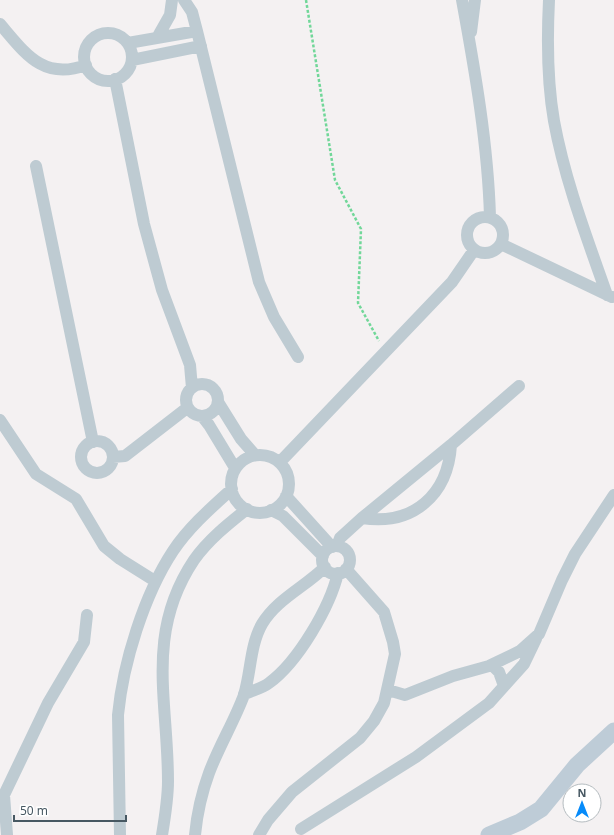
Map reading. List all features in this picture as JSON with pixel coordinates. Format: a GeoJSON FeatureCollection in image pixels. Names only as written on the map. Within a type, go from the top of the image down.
{"type":"FeatureCollection","features":[{"type":"Feature","properties":{"kind":"street"},"geometry":{"type":"LineString","coordinates":[[157,38],[170,15],[172,0]]}},
{"type":"Feature","properties":{"kind":"street"},"geometry":{"type":"LineString","coordinates":[[184,0],[192,12],[198,31],[259,282],[274,317],[298,357]]}},
{"type":"Feature","properties":{"kind":"street"},"geometry":{"type":"LineString","coordinates":[[462,0],[470,43],[489,179],[490,217]]}},
{"type":"Feature","properties":{"kind":"street"},"geometry":{"type":"LineString","coordinates":[[470,43],[475,0]]}},
{"type":"Feature","properties":{"kind":"street"},"geometry":{"type":"LineString","coordinates":[[549,0],[547,44],[554,120],[574,201],[611,296]]}},
{"type":"Feature","properties":{"kind":"street"},"geometry":{"type":"LineString","coordinates":[[0,24],[28,56],[41,66],[61,70],[75,69],[86,65]]}},
{"type":"Feature","properties":{"kind":"street"},"geometry":{"type":"LineString","coordinates":[[128,43],[198,31]]}},
{"type":"Feature","properties":{"kind":"street"},"geometry":{"type":"LineString","coordinates":[[108,33],[116,34],[128,43],[132,54],[132,60],[125,74],[115,79],[108,80],[95,76],[86,65],[86,50],[94,38],[108,33]]}},
{"type":"Feature","properties":{"kind":"street"},"geometry":{"type":"LineString","coordinates":[[132,60],[201,46]]}},
{"type":"Feature","properties":{"kind":"street"},"geometry":{"type":"LineString","coordinates":[[115,79],[144,224],[162,290],[190,365],[192,388],[186,397],[187,408],[193,414],[202,416],[214,410],[218,402]]}},
{"type":"Feature","properties":{"kind":"street"},"geometry":{"type":"LineString","coordinates":[[36,166],[93,442]]}},
{"type":"Feature","properties":{"kind":"street"},"geometry":{"type":"LineString","coordinates":[[490,217],[501,227],[503,238],[501,244],[492,252],[486,253],[474,250],[467,241],[466,235],[470,224],[478,218],[490,217]]}},
{"type":"Feature","properties":{"kind":"street"},"geometry":{"type":"LineString","coordinates":[[501,244],[611,296]]}},
{"type":"Feature","properties":{"kind":"street"},"geometry":{"type":"LineString","coordinates":[[280,462],[452,282],[474,250]]}},
{"type":"Feature","properties":{"kind":"street"},"geometry":{"type":"LineString","coordinates":[[190,365],[205,385],[209,386],[216,393],[218,402],[241,439],[255,455]]}},
{"type":"Feature","properties":{"kind":"street"},"geometry":{"type":"LineString","coordinates":[[192,388],[205,385]]}},
{"type":"Feature","properties":{"kind":"street"},"geometry":{"type":"LineString","coordinates":[[334,547],[340,538],[362,518],[451,445],[519,386]]}},
{"type":"Feature","properties":{"kind":"street"},"geometry":{"type":"LineString","coordinates":[[113,457],[125,456],[187,408]]}},
{"type":"Feature","properties":{"kind":"street"},"geometry":{"type":"LineString","coordinates":[[202,416],[235,468]]}},
{"type":"Feature","properties":{"kind":"street"},"geometry":{"type":"LineString","coordinates":[[0,420],[36,474],[76,499],[104,546],[120,559],[155,581]]}},
{"type":"Feature","properties":{"kind":"street"},"geometry":{"type":"LineString","coordinates":[[93,442],[100,442],[109,446],[113,457],[111,466],[103,472],[98,473],[88,470],[84,466],[81,456],[86,447],[93,442]]}},
{"type":"Feature","properties":{"kind":"street"},"geometry":{"type":"LineString","coordinates":[[362,518],[374,520],[397,518],[413,511],[428,501],[436,492],[446,476],[451,458],[451,445]]}},
{"type":"Feature","properties":{"kind":"street"},"geometry":{"type":"LineString","coordinates":[[255,455],[264,455],[280,462],[286,470],[289,478],[289,488],[286,496],[277,507],[271,510],[255,512],[247,509],[237,501],[232,489],[232,475],[240,462],[255,455]]}},
{"type":"Feature","properties":{"kind":"street"},"geometry":{"type":"LineString","coordinates":[[120,835],[118,715],[120,698],[132,646],[155,581],[174,550],[198,520],[232,489]]}},
{"type":"Feature","properties":{"kind":"street"},"geometry":{"type":"LineString","coordinates":[[301,829],[416,757],[489,702],[504,686],[524,664],[575,554],[614,495]]}},
{"type":"Feature","properties":{"kind":"street"},"geometry":{"type":"LineString","coordinates":[[286,496],[334,547]]}},
{"type":"Feature","properties":{"kind":"street"},"geometry":{"type":"LineString","coordinates":[[162,835],[168,782],[162,671],[164,631],[176,593],[195,559],[222,529],[247,509]]}},
{"type":"Feature","properties":{"kind":"street"},"geometry":{"type":"LineString","coordinates":[[259,835],[268,820],[292,792],[360,738],[374,721],[384,704],[396,654],[384,612],[342,571],[330,572],[324,562],[283,516],[271,510]]}},
{"type":"Feature","properties":{"kind":"street"},"geometry":{"type":"LineString","coordinates":[[195,835],[209,772],[244,694],[256,642],[262,625],[272,611],[286,598],[315,578],[324,562],[328,549],[334,547],[345,549],[349,556],[349,565],[342,571],[334,591],[300,651],[269,684],[244,694]]}},
{"type":"Feature","properties":{"kind":"street"},"geometry":{"type":"LineString","coordinates":[[7,835],[2,798],[48,702],[84,642],[87,615]]}},
{"type":"Feature","properties":{"kind":"street"},"geometry":{"type":"LineString","coordinates":[[388,690],[405,695],[453,676],[489,666],[520,651],[539,634]]}},
{"type":"Feature","properties":{"kind":"street"},"geometry":{"type":"LineString","coordinates":[[489,666],[493,666],[498,672],[504,686]]}},
{"type":"Feature","properties":{"kind":"street"},"geometry":{"type":"LineString","coordinates":[[489,835],[520,822],[541,809],[577,765],[614,731]]}},
{"type":"Feature","properties":{"kind":"path"},"geometry":{"type":"LineString","coordinates":[[306,0],[335,180],[361,229],[358,304],[385,352]]}}]}
